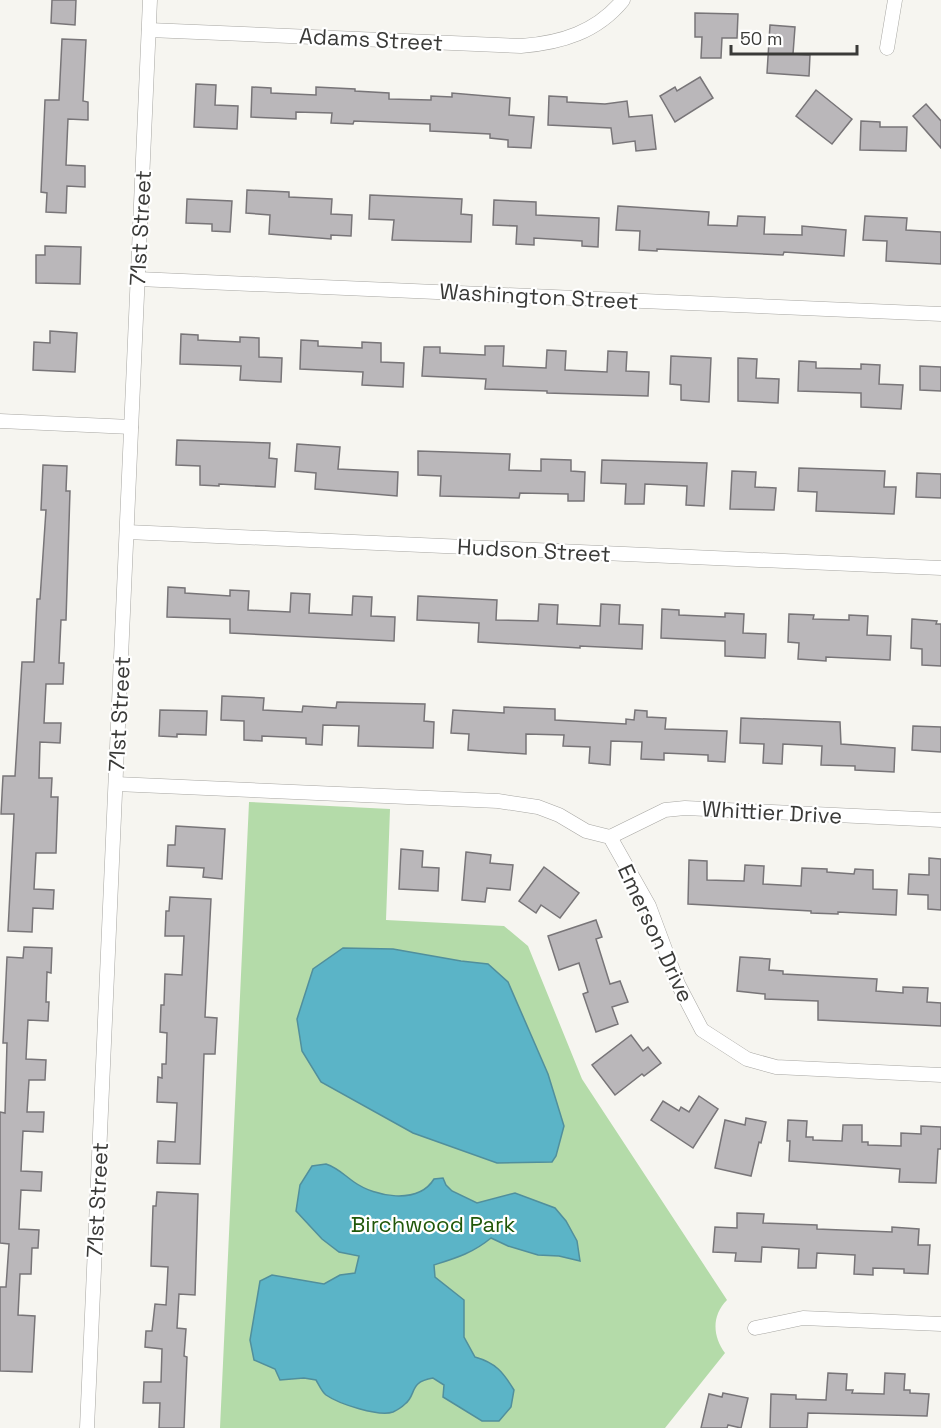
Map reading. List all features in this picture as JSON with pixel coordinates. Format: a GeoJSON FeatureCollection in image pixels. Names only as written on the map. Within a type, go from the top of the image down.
{"type":"FeatureCollection","features":[{"type":"Feature","properties":{"kind":"street","name":"71st Street"},"geometry":{"type":"LineString","coordinates":[[87,1428],[150,0]]}},
{"type":"Feature","properties":{"kind":"street","name":"Adams Street"},"geometry":{"type":"LineString","coordinates":[[149,30],[521,46],[554,41],[591,29],[610,15],[623,0]]}},
{"type":"Feature","properties":{"kind":"street"},"geometry":{"type":"LineString","coordinates":[[887,48],[895,0]]}},
{"type":"Feature","properties":{"kind":"street","name":"Washington Street"},"geometry":{"type":"LineString","coordinates":[[138,279],[941,314]]}},
{"type":"Feature","properties":{"kind":"street"},"geometry":{"type":"LineString","coordinates":[[0,421],[131,427]]}},
{"type":"Feature","properties":{"kind":"street","name":"Hudson Street"},"geometry":{"type":"LineString","coordinates":[[127,532],[941,568]]}},
{"type":"Feature","properties":{"kind":"street","name":"Emerson Drive"},"geometry":{"type":"LineString","coordinates":[[116,784],[498,801],[538,807],[559,815],[586,831],[610,837],[649,906],[678,984],[702,1030],[747,1059],[776,1067],[941,1075]]}},
{"type":"Feature","properties":{"kind":"street","name":"Whittier Drive"},"geometry":{"type":"LineString","coordinates":[[610,837],[665,810],[685,808],[941,820]]}},
{"type":"Feature","properties":{"kind":"street"},"geometry":{"type":"LineString","coordinates":[[754,1328],[803,1318],[941,1324]]}},
{"type":"Feature","properties":{"kind":"green space","name":"Birchwood Park"},"geometry":{"type":"Polygon","coordinates":[[[249,802],[390,809],[386,920],[504,926],[528,946],[582,1079],[727,1300],[716,1320],[716,1333],[725,1353],[665,1428],[220,1428],[249,802]]]}},
{"type":"Feature","properties":{"kind":"water"},"geometry":{"type":"Polygon","coordinates":[[[343,948],[393,949],[488,964],[508,982],[548,1074],[564,1126],[556,1156],[552,1162],[497,1163],[413,1133],[321,1082],[302,1051],[297,1019],[313,969],[343,948]]]}},
{"type":"Feature","properties":{"kind":"water"},"geometry":{"type":"Polygon","coordinates":[[[326,1164],[373,1192],[396,1196],[418,1193],[434,1179],[443,1178],[452,1191],[477,1203],[515,1193],[555,1208],[566,1221],[577,1241],[580,1261],[559,1256],[538,1255],[491,1238],[471,1251],[434,1265],[435,1277],[464,1300],[464,1337],[475,1357],[498,1369],[514,1390],[511,1407],[499,1421],[482,1421],[443,1397],[444,1385],[433,1378],[420,1382],[409,1400],[393,1412],[378,1413],[332,1399],[325,1394],[316,1380],[304,1378],[280,1380],[275,1369],[254,1360],[250,1340],[260,1281],[272,1275],[324,1284],[340,1275],[355,1273],[359,1256],[339,1252],[322,1239],[296,1211],[300,1185],[312,1166],[326,1164]]]}},
{"type":"Feature","properties":{"kind":"building"},"geometry":{"type":"Polygon","coordinates":[[[52,0],[76,0],[75,25],[51,23],[52,0]]]}},
{"type":"Feature","properties":{"kind":"building"},"geometry":{"type":"Polygon","coordinates":[[[695,13],[738,14],[737,38],[722,38],[721,58],[701,58],[702,37],[695,37],[695,13]]]}},
{"type":"Feature","properties":{"kind":"building"},"geometry":{"type":"Polygon","coordinates":[[[770,25],[795,27],[793,54],[810,55],[809,76],[767,73],[770,25]]]}},
{"type":"Feature","properties":{"kind":"building"},"geometry":{"type":"Polygon","coordinates":[[[62,39],[86,40],[83,101],[88,102],[88,120],[68,119],[66,165],[85,166],[85,187],[67,186],[66,213],[46,212],[47,193],[41,192],[45,100],[59,100],[62,39]]]}},
{"type":"Feature","properties":{"kind":"building"},"geometry":{"type":"Polygon","coordinates":[[[700,77],[713,98],[675,122],[660,96],[675,87],[677,91],[700,77]]]}},
{"type":"Feature","properties":{"kind":"building"},"geometry":{"type":"Polygon","coordinates":[[[196,84],[216,85],[215,105],[238,106],[237,129],[194,127],[196,84]]]}},
{"type":"Feature","properties":{"kind":"building"},"geometry":{"type":"Polygon","coordinates":[[[252,87],[271,88],[271,93],[316,95],[316,87],[355,89],[355,91],[389,93],[389,99],[431,100],[431,96],[452,97],[452,93],[510,98],[509,115],[534,117],[531,148],[508,147],[508,140],[490,138],[490,134],[430,131],[430,124],[354,121],[353,124],[331,123],[332,113],[296,112],[296,119],[251,117],[252,87]]]}},
{"type":"Feature","properties":{"kind":"building"},"geometry":{"type":"Polygon","coordinates":[[[816,90],[852,119],[832,144],[796,116],[816,90]]]}},
{"type":"Feature","properties":{"kind":"building"},"geometry":{"type":"Polygon","coordinates":[[[549,96],[567,97],[567,102],[605,104],[627,101],[629,117],[652,115],[656,149],[636,151],[635,141],[613,144],[611,128],[548,125],[549,96]]]}},
{"type":"Feature","properties":{"kind":"building"},"geometry":{"type":"Polygon","coordinates":[[[926,104],[941,121],[941,148],[913,116],[926,104]]]}},
{"type":"Feature","properties":{"kind":"building"},"geometry":{"type":"Polygon","coordinates":[[[861,121],[880,122],[880,127],[907,127],[906,151],[860,150],[861,121]]]}},
{"type":"Feature","properties":{"kind":"building"},"geometry":{"type":"Polygon","coordinates":[[[247,190],[289,192],[289,197],[332,199],[331,214],[352,215],[351,236],[331,235],[331,239],[269,234],[270,215],[246,213],[247,190]]]}},
{"type":"Feature","properties":{"kind":"building"},"geometry":{"type":"Polygon","coordinates":[[[370,195],[462,199],[461,214],[472,215],[471,242],[392,240],[394,220],[369,219],[370,195]]]}},
{"type":"Feature","properties":{"kind":"building"},"geometry":{"type":"Polygon","coordinates":[[[187,199],[232,201],[230,232],[212,231],[212,224],[186,223],[187,199]]]}},
{"type":"Feature","properties":{"kind":"building"},"geometry":{"type":"Polygon","coordinates":[[[494,200],[536,202],[536,215],[599,218],[598,247],[582,246],[582,241],[534,238],[534,245],[516,244],[517,226],[493,225],[494,200]]]}},
{"type":"Feature","properties":{"kind":"building"},"geometry":{"type":"Polygon","coordinates":[[[618,206],[709,212],[708,225],[737,226],[738,216],[765,217],[764,234],[802,235],[802,226],[846,230],[844,256],[784,252],[783,255],[639,250],[640,231],[616,230],[618,206]]]}},
{"type":"Feature","properties":{"kind":"building"},"geometry":{"type":"Polygon","coordinates":[[[865,216],[907,218],[906,230],[941,232],[941,264],[886,261],[887,241],[863,240],[865,216]]]}},
{"type":"Feature","properties":{"kind":"building"},"geometry":{"type":"Polygon","coordinates":[[[45,246],[81,247],[80,284],[36,283],[36,255],[45,255],[45,246]]]}},
{"type":"Feature","properties":{"kind":"building"},"geometry":{"type":"Polygon","coordinates":[[[50,331],[77,333],[75,372],[33,370],[34,342],[50,343],[50,331]]]}},
{"type":"Feature","properties":{"kind":"building"},"geometry":{"type":"Polygon","coordinates":[[[181,334],[198,335],[198,340],[240,342],[240,337],[259,338],[259,357],[282,358],[281,382],[240,380],[241,366],[180,364],[181,334]]]}},
{"type":"Feature","properties":{"kind":"building"},"geometry":{"type":"Polygon","coordinates":[[[301,340],[318,341],[318,346],[362,348],[362,342],[381,343],[381,362],[404,363],[403,387],[362,385],[363,372],[300,369],[301,340]]]}},
{"type":"Feature","properties":{"kind":"building"},"geometry":{"type":"Polygon","coordinates":[[[485,346],[504,346],[503,366],[546,368],[547,350],[566,351],[565,370],[607,372],[608,351],[627,352],[626,371],[649,372],[648,396],[485,389],[486,379],[422,376],[424,347],[440,347],[440,353],[485,355],[485,346]]]}},
{"type":"Feature","properties":{"kind":"building"},"geometry":{"type":"Polygon","coordinates":[[[671,356],[711,358],[709,402],[681,400],[681,385],[670,384],[671,356]]]}},
{"type":"Feature","properties":{"kind":"building"},"geometry":{"type":"Polygon","coordinates":[[[738,358],[757,359],[756,378],[779,379],[778,403],[738,401],[738,358]]]}},
{"type":"Feature","properties":{"kind":"building"},"geometry":{"type":"Polygon","coordinates":[[[799,361],[816,362],[816,368],[861,369],[861,364],[880,365],[879,384],[903,385],[901,409],[861,407],[861,393],[798,391],[799,361]]]}},
{"type":"Feature","properties":{"kind":"building"},"geometry":{"type":"Polygon","coordinates":[[[920,366],[941,367],[941,391],[920,390],[920,366]]]}},
{"type":"Feature","properties":{"kind":"building"},"geometry":{"type":"Polygon","coordinates":[[[177,440],[270,443],[269,458],[277,459],[275,487],[200,485],[200,466],[176,465],[177,440]]]}},
{"type":"Feature","properties":{"kind":"building"},"geometry":{"type":"Polygon","coordinates":[[[297,444],[340,447],[338,469],[398,472],[397,496],[315,489],[316,473],[295,471],[297,444]]]}},
{"type":"Feature","properties":{"kind":"building"},"geometry":{"type":"Polygon","coordinates":[[[418,451],[510,454],[509,470],[541,471],[541,459],[571,460],[571,471],[585,472],[584,501],[568,501],[568,494],[520,493],[519,498],[440,496],[441,476],[418,475],[418,451]]]}},
{"type":"Feature","properties":{"kind":"building"},"geometry":{"type":"Polygon","coordinates":[[[602,460],[707,463],[704,506],[686,505],[687,486],[645,484],[644,504],[625,504],[626,484],[601,483],[602,460]]]}},
{"type":"Feature","properties":{"kind":"building"},"geometry":{"type":"Polygon","coordinates":[[[43,465],[67,466],[66,491],[70,491],[66,620],[61,620],[59,663],[64,663],[63,684],[46,684],[44,723],[61,723],[60,743],[40,742],[39,778],[52,778],[51,797],[58,797],[56,853],[36,853],[34,889],[54,890],[53,909],[33,908],[32,932],[8,931],[14,814],[1,814],[3,776],[15,776],[22,662],[34,662],[37,599],[40,599],[46,510],[41,510],[43,465]]]}},
{"type":"Feature","properties":{"kind":"building"},"geometry":{"type":"Polygon","coordinates":[[[799,468],[885,471],[884,487],[896,487],[894,514],[816,511],[817,492],[798,491],[799,468]]]}},
{"type":"Feature","properties":{"kind":"building"},"geometry":{"type":"Polygon","coordinates":[[[732,471],[756,472],[755,487],[776,488],[774,510],[730,509],[732,471]]]}},
{"type":"Feature","properties":{"kind":"building"},"geometry":{"type":"Polygon","coordinates":[[[917,473],[941,474],[941,498],[916,497],[917,473]]]}},
{"type":"Feature","properties":{"kind":"building"},"geometry":{"type":"Polygon","coordinates":[[[168,587],[185,588],[185,593],[230,596],[230,590],[249,591],[248,610],[290,612],[291,593],[310,594],[309,613],[352,615],[353,596],[372,597],[371,616],[395,617],[394,641],[230,633],[230,619],[167,617],[168,587]]]}},
{"type":"Feature","properties":{"kind":"building"},"geometry":{"type":"Polygon","coordinates":[[[418,596],[497,600],[496,620],[538,621],[539,604],[558,605],[557,624],[600,626],[601,604],[620,605],[619,624],[643,625],[642,649],[478,642],[479,623],[417,620],[418,596]]]}},
{"type":"Feature","properties":{"kind":"building"},"geometry":{"type":"Polygon","coordinates":[[[662,609],[679,610],[679,615],[725,617],[725,613],[744,614],[743,633],[766,634],[765,658],[725,656],[725,641],[661,638],[662,609]]]}},
{"type":"Feature","properties":{"kind":"building"},"geometry":{"type":"Polygon","coordinates":[[[789,614],[814,615],[813,619],[849,620],[849,615],[868,616],[867,635],[891,636],[890,660],[826,657],[826,661],[798,659],[799,643],[788,642],[789,614]]]}},
{"type":"Feature","properties":{"kind":"building"},"geometry":{"type":"Polygon","coordinates":[[[912,619],[937,621],[936,624],[941,624],[941,666],[922,665],[922,649],[911,648],[912,619]]]}},
{"type":"Feature","properties":{"kind":"building"},"geometry":{"type":"Polygon","coordinates":[[[222,696],[264,698],[263,710],[302,712],[303,706],[336,708],[337,702],[425,704],[424,721],[434,722],[433,748],[358,746],[359,726],[323,725],[322,745],[306,744],[306,738],[262,736],[262,741],[244,740],[244,721],[221,720],[222,696]]]}},
{"type":"Feature","properties":{"kind":"building"},"geometry":{"type":"Polygon","coordinates":[[[504,707],[555,709],[555,720],[626,724],[626,719],[634,720],[635,710],[647,711],[647,717],[666,718],[665,729],[727,731],[725,762],[708,761],[708,755],[664,753],[664,760],[641,759],[642,742],[611,741],[610,765],[589,763],[590,747],[563,746],[564,735],[526,734],[526,754],[468,750],[469,734],[451,733],[453,710],[504,713],[504,707]]]}},
{"type":"Feature","properties":{"kind":"building"},"geometry":{"type":"Polygon","coordinates":[[[160,710],[207,711],[206,735],[159,736],[160,710]]]}},
{"type":"Feature","properties":{"kind":"building"},"geometry":{"type":"Polygon","coordinates":[[[741,718],[840,722],[841,744],[895,748],[894,772],[855,770],[855,766],[821,765],[822,746],[783,744],[782,764],[763,763],[764,744],[740,743],[741,718]]]}},
{"type":"Feature","properties":{"kind":"building"},"geometry":{"type":"Polygon","coordinates":[[[913,726],[941,727],[941,752],[912,750],[913,726]]]}},
{"type":"Feature","properties":{"kind":"building"},"geometry":{"type":"Polygon","coordinates":[[[176,826],[225,829],[222,879],[203,877],[204,868],[167,866],[168,845],[175,845],[176,826]]]}},
{"type":"Feature","properties":{"kind":"building"},"geometry":{"type":"Polygon","coordinates":[[[401,849],[423,851],[422,867],[439,868],[438,891],[399,889],[401,849]]]}},
{"type":"Feature","properties":{"kind":"building"},"geometry":{"type":"Polygon","coordinates":[[[466,852],[491,855],[490,863],[513,865],[510,890],[487,888],[485,902],[462,900],[466,852]]]}},
{"type":"Feature","properties":{"kind":"building"},"geometry":{"type":"Polygon","coordinates":[[[929,858],[941,859],[941,910],[928,909],[928,895],[908,894],[909,874],[929,875],[929,858]]]}},
{"type":"Feature","properties":{"kind":"building"},"geometry":{"type":"Polygon","coordinates":[[[689,860],[707,861],[707,880],[744,881],[745,865],[764,866],[763,884],[801,886],[802,868],[827,869],[827,872],[854,874],[855,869],[873,870],[873,889],[897,890],[896,915],[811,913],[811,911],[688,904],[689,860]]]}},
{"type":"Feature","properties":{"kind":"building"},"geometry":{"type":"Polygon","coordinates":[[[544,867],[579,893],[560,918],[541,905],[536,913],[519,901],[544,867]]]}},
{"type":"Feature","properties":{"kind":"building"},"geometry":{"type":"Polygon","coordinates":[[[170,897],[211,899],[205,1017],[217,1018],[215,1054],[204,1054],[200,1164],[157,1163],[158,1141],[175,1142],[177,1103],[157,1102],[158,1077],[162,1078],[162,1064],[166,1064],[167,1033],[160,1032],[165,974],[182,975],[184,936],[165,936],[166,911],[169,911],[170,897]]]}},
{"type":"Feature","properties":{"kind":"building"},"geometry":{"type":"Polygon","coordinates":[[[596,920],[602,937],[596,939],[610,984],[620,981],[628,1002],[612,1007],[618,1024],[596,1032],[583,994],[588,992],[579,963],[559,970],[548,936],[596,920]]]}},
{"type":"Feature","properties":{"kind":"building"},"geometry":{"type":"Polygon","coordinates":[[[24,947],[52,948],[51,973],[47,972],[48,1021],[28,1020],[26,1059],[46,1060],[45,1080],[29,1080],[27,1112],[44,1112],[43,1132],[23,1131],[21,1171],[42,1172],[41,1191],[21,1190],[19,1229],[39,1230],[38,1248],[32,1248],[31,1274],[20,1274],[18,1315],[35,1316],[32,1372],[0,1371],[0,1287],[6,1287],[9,1244],[0,1243],[0,1112],[5,1113],[7,1043],[3,1043],[7,957],[23,958],[24,947]]]}},
{"type":"Feature","properties":{"kind":"building"},"geometry":{"type":"Polygon","coordinates":[[[740,957],[770,959],[769,970],[783,971],[783,974],[877,979],[876,991],[903,993],[903,987],[928,988],[927,1002],[941,1003],[941,1026],[818,1020],[818,1001],[765,999],[765,994],[737,991],[740,957]]]}},
{"type":"Feature","properties":{"kind":"building"},"geometry":{"type":"Polygon","coordinates":[[[631,1035],[643,1051],[648,1047],[661,1063],[644,1076],[642,1074],[615,1095],[592,1065],[631,1035]]]}},
{"type":"Feature","properties":{"kind":"building"},"geometry":{"type":"Polygon","coordinates":[[[699,1096],[718,1109],[693,1148],[651,1120],[663,1101],[679,1111],[681,1107],[689,1112],[699,1096]]]}},
{"type":"Feature","properties":{"kind":"building"},"geometry":{"type":"Polygon","coordinates":[[[746,1118],[766,1122],[751,1176],[715,1168],[725,1120],[745,1125],[746,1118]]]}},
{"type":"Feature","properties":{"kind":"building"},"geometry":{"type":"Polygon","coordinates":[[[788,1120],[807,1121],[806,1137],[813,1137],[813,1140],[842,1141],[843,1125],[862,1125],[862,1142],[868,1142],[868,1145],[901,1146],[901,1133],[921,1134],[921,1126],[941,1127],[941,1149],[938,1149],[936,1183],[899,1182],[900,1169],[789,1161],[788,1120]]]}},
{"type":"Feature","properties":{"kind":"building"},"geometry":{"type":"Polygon","coordinates":[[[157,1192],[198,1194],[195,1295],[179,1294],[177,1328],[186,1329],[184,1428],[159,1428],[160,1403],[143,1403],[144,1382],[161,1382],[162,1349],[145,1347],[146,1331],[152,1331],[155,1304],[166,1305],[168,1267],[151,1266],[153,1206],[156,1206],[157,1192]]]}},
{"type":"Feature","properties":{"kind":"building"},"geometry":{"type":"Polygon","coordinates":[[[737,1213],[764,1214],[763,1223],[817,1225],[817,1229],[892,1232],[892,1227],[919,1229],[918,1245],[930,1245],[928,1274],[904,1273],[904,1269],[873,1268],[873,1275],[854,1274],[855,1255],[817,1253],[816,1268],[798,1268],[799,1249],[762,1247],[761,1262],[735,1261],[736,1253],[713,1252],[715,1227],[737,1228],[737,1213]]]}},
{"type":"Feature","properties":{"kind":"building"},"geometry":{"type":"Polygon","coordinates":[[[828,1373],[847,1374],[846,1390],[853,1390],[852,1393],[884,1394],[885,1373],[905,1374],[904,1390],[910,1390],[910,1393],[929,1394],[927,1416],[808,1413],[807,1428],[770,1428],[771,1394],[796,1395],[796,1399],[826,1400],[828,1373]]]}},
{"type":"Feature","properties":{"kind":"building"},"geometry":{"type":"Polygon","coordinates":[[[723,1393],[748,1398],[741,1428],[728,1425],[727,1428],[701,1428],[709,1394],[722,1397],[723,1393]]]}}]}
